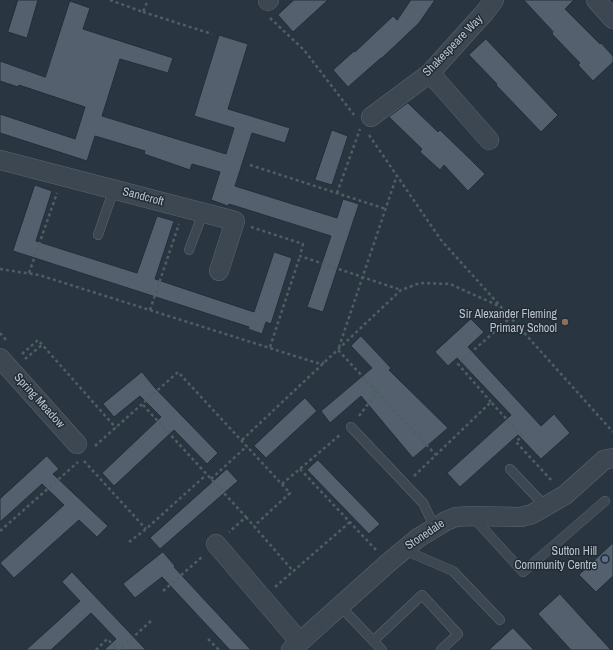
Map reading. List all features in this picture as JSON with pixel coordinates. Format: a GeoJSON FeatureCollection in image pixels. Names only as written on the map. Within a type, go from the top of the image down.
{"type":"FeatureCollection","features":[{"type":"Feature","properties":{"kind":"street","name":"Shakespeare Way"},"geometry":{"type":"LineString","coordinates":[[366,121],[430,72],[485,12],[494,0]]}},
{"type":"Feature","properties":{"kind":"street"},"geometry":{"type":"LineString","coordinates":[[596,0],[613,19]]}},
{"type":"Feature","properties":{"kind":"street"},"geometry":{"type":"LineString","coordinates":[[430,72],[489,140]]}},
{"type":"Feature","properties":{"kind":"street","name":"Sandcroft"},"geometry":{"type":"LineString","coordinates":[[0,160],[235,221],[219,271]]}},
{"type":"Feature","properties":{"kind":"street","name":"Spring Meadow"},"geometry":{"type":"LineString","coordinates":[[5,351],[77,444]]}},
{"type":"Feature","properties":{"kind":"street","name":"Stonedale"},"geometry":{"type":"LineString","coordinates":[[216,544],[262,598],[296,646],[388,563],[446,521],[456,517],[521,517],[532,514],[565,495],[604,460],[613,458]]}},
{"type":"Feature","properties":{"kind":"lane"},"geometry":{"type":"LineString","coordinates":[[98,235],[114,189]]}},
{"type":"Feature","properties":{"kind":"lane"},"geometry":{"type":"LineString","coordinates":[[189,250],[202,213]]}},
{"type":"Feature","properties":{"kind":"lane"},"geometry":{"type":"LineString","coordinates":[[351,427],[423,504],[435,528]]}},
{"type":"Feature","properties":{"kind":"lane"},"geometry":{"type":"LineString","coordinates":[[510,469],[545,506]]}},
{"type":"Feature","properties":{"kind":"lane"},"geometry":{"type":"LineString","coordinates":[[471,516],[522,572],[605,501]]}},
{"type":"Feature","properties":{"kind":"lane"},"geometry":{"type":"LineString","coordinates":[[404,550],[453,571],[500,620]]}},
{"type":"Feature","properties":{"kind":"lane"},"geometry":{"type":"LineString","coordinates":[[373,641],[422,595],[458,634],[441,650]]}},
{"type":"Feature","properties":{"kind":"lane"},"geometry":{"type":"LineString","coordinates":[[340,606],[382,650]]}},
{"type":"Feature","properties":{"kind":"path"},"geometry":{"type":"LineString","coordinates":[[110,0],[212,34]]}},
{"type":"Feature","properties":{"kind":"path"},"geometry":{"type":"LineString","coordinates":[[143,12],[148,0]]}},
{"type":"Feature","properties":{"kind":"path"},"geometry":{"type":"LineString","coordinates":[[269,6],[304,50],[366,121],[397,175],[441,240],[613,432]]}},
{"type":"Feature","properties":{"kind":"path"},"geometry":{"type":"LineString","coordinates":[[337,193],[366,121]]}},
{"type":"Feature","properties":{"kind":"path"},"geometry":{"type":"LineString","coordinates":[[250,165],[386,209]]}},
{"type":"Feature","properties":{"kind":"path"},"geometry":{"type":"LineString","coordinates":[[338,350],[364,278],[397,175]]}},
{"type":"Feature","properties":{"kind":"path"},"geometry":{"type":"LineString","coordinates":[[29,273],[64,176]]}},
{"type":"Feature","properties":{"kind":"path"},"geometry":{"type":"LineString","coordinates":[[150,310],[184,208]]}},
{"type":"Feature","properties":{"kind":"path"},"geometry":{"type":"LineString","coordinates":[[247,226],[303,244],[270,347]]}},
{"type":"Feature","properties":{"kind":"path"},"geometry":{"type":"LineString","coordinates":[[300,256],[401,290]]}},
{"type":"Feature","properties":{"kind":"path"},"geometry":{"type":"LineString","coordinates":[[0,269],[39,275],[317,363],[324,363]]}},
{"type":"Feature","properties":{"kind":"path"},"geometry":{"type":"LineString","coordinates":[[242,440],[401,290],[420,283],[450,284],[502,307]]}},
{"type":"Feature","properties":{"kind":"path"},"geometry":{"type":"LineString","coordinates":[[510,318],[458,364],[522,436],[516,442],[565,495]]}},
{"type":"Feature","properties":{"kind":"path"},"geometry":{"type":"LineString","coordinates":[[0,334],[5,351]]}},
{"type":"Feature","properties":{"kind":"path"},"geometry":{"type":"LineString","coordinates":[[20,356],[38,340],[116,428]]}},
{"type":"Feature","properties":{"kind":"path"},"geometry":{"type":"LineString","coordinates":[[178,372],[290,493],[254,526]]}},
{"type":"Feature","properties":{"kind":"path"},"geometry":{"type":"LineString","coordinates":[[377,392],[436,455]]}},
{"type":"Feature","properties":{"kind":"path"},"geometry":{"type":"LineString","coordinates":[[405,484],[491,402]]}},
{"type":"Feature","properties":{"kind":"path"},"geometry":{"type":"LineString","coordinates":[[143,405],[246,517],[293,571]]}},
{"type":"Feature","properties":{"kind":"path"},"geometry":{"type":"LineString","coordinates":[[77,444],[82,458],[146,529]]}},
{"type":"Feature","properties":{"kind":"path"},"geometry":{"type":"LineString","coordinates":[[211,480],[247,446]]}},
{"type":"Feature","properties":{"kind":"path"},"geometry":{"type":"LineString","coordinates":[[300,469],[388,563]]}},
{"type":"Feature","properties":{"kind":"path"},"geometry":{"type":"LineString","coordinates":[[129,542],[146,529],[206,475]]}},
{"type":"Feature","properties":{"kind":"path"},"geometry":{"type":"LineString","coordinates":[[163,591],[246,517]]}},
{"type":"Feature","properties":{"kind":"path"},"geometry":{"type":"LineString","coordinates":[[262,598],[350,522]]}},
{"type":"Feature","properties":{"kind":"path"},"geometry":{"type":"LineString","coordinates":[[96,650],[107,639],[119,650],[152,620]]}},
{"type":"Feature","properties":{"kind":"path"},"geometry":{"type":"LineString","coordinates":[[208,639],[219,650]]}},
{"type":"Feature","properties":{"kind":"building"},"geometry":{"type":"Polygon","coordinates":[[[18,0],[38,0],[27,38],[8,32],[18,0]]]}},
{"type":"Feature","properties":{"kind":"building"},"geometry":{"type":"Polygon","coordinates":[[[294,0],[328,0],[293,32],[278,15],[294,0]]]}},
{"type":"Feature","properties":{"kind":"building"},"geometry":{"type":"Polygon","coordinates":[[[411,0],[435,0],[419,23],[382,58],[348,87],[333,70],[354,51],[355,52],[393,16],[397,20],[411,0]]]}},
{"type":"Feature","properties":{"kind":"building"},"geometry":{"type":"Polygon","coordinates":[[[524,0],[574,0],[565,9],[613,56],[613,62],[593,81],[578,65],[580,63],[552,34],[553,32],[524,0]]]}},
{"type":"Feature","properties":{"kind":"building"},"geometry":{"type":"Polygon","coordinates":[[[70,1],[90,8],[83,29],[173,58],[168,73],[120,59],[102,116],[226,154],[234,128],[194,116],[219,35],[248,44],[228,109],[290,128],[285,143],[252,133],[235,186],[337,218],[343,199],[359,204],[323,312],[307,307],[331,236],[229,204],[228,206],[211,200],[220,172],[192,164],[190,170],[144,154],[145,151],[95,136],[87,161],[0,133],[0,114],[75,139],[85,107],[19,85],[18,87],[0,81],[0,61],[45,77],[70,1]]]}},
{"type":"Feature","properties":{"kind":"building"},"geometry":{"type":"Polygon","coordinates":[[[486,39],[558,115],[541,132],[469,55],[486,39]]]}},
{"type":"Feature","properties":{"kind":"building"},"geometry":{"type":"Polygon","coordinates":[[[408,103],[438,132],[440,130],[485,174],[468,191],[444,165],[440,170],[420,152],[422,149],[389,117],[408,103]]]}},
{"type":"Feature","properties":{"kind":"building"},"geometry":{"type":"Polygon","coordinates":[[[332,130],[348,136],[332,185],[315,180],[332,130]]]}},
{"type":"Feature","properties":{"kind":"building"},"geometry":{"type":"Polygon","coordinates":[[[35,185],[52,191],[36,241],[137,273],[157,216],[174,221],[155,279],[254,312],[274,252],[292,258],[271,324],[266,322],[262,334],[248,329],[249,327],[13,251],[35,185]]]}},
{"type":"Feature","properties":{"kind":"building"},"geometry":{"type":"Polygon","coordinates":[[[471,319],[484,332],[468,347],[541,426],[554,414],[570,433],[541,459],[518,435],[460,487],[447,473],[511,415],[457,358],[448,366],[435,352],[471,319]]]}},
{"type":"Feature","properties":{"kind":"building"},"geometry":{"type":"Polygon","coordinates":[[[361,336],[391,368],[389,370],[448,428],[413,458],[361,396],[330,423],[321,411],[372,368],[351,346],[361,336]]]}},
{"type":"Feature","properties":{"kind":"building"},"geometry":{"type":"Polygon","coordinates":[[[142,372],[155,388],[218,453],[207,464],[174,430],[114,486],[102,473],[161,417],[140,396],[114,417],[103,404],[142,372]]]}},
{"type":"Feature","properties":{"kind":"building"},"geometry":{"type":"Polygon","coordinates":[[[305,398],[317,411],[266,458],[254,446],[305,398]]]}},
{"type":"Feature","properties":{"kind":"building"},"geometry":{"type":"Polygon","coordinates":[[[47,456],[59,469],[53,474],[108,526],[97,537],[79,520],[14,578],[0,563],[64,505],[42,484],[0,522],[0,499],[47,456]]]}},
{"type":"Feature","properties":{"kind":"building"},"geometry":{"type":"Polygon","coordinates":[[[318,460],[380,524],[369,534],[307,470],[318,460]]]}},
{"type":"Feature","properties":{"kind":"building"},"geometry":{"type":"Polygon","coordinates":[[[227,469],[238,481],[160,549],[150,538],[227,469]]]}},
{"type":"Feature","properties":{"kind":"building","name":"Sutton Hill Community Centre"},"geometry":{"type":"Polygon","coordinates":[[[613,543],[613,576],[596,592],[579,575],[613,543]]]}},
{"type":"Feature","properties":{"kind":"building"},"geometry":{"type":"Polygon","coordinates":[[[163,552],[175,566],[174,567],[251,650],[230,650],[162,577],[135,598],[123,584],[163,552]]]}},
{"type":"Feature","properties":{"kind":"building"},"geometry":{"type":"Polygon","coordinates":[[[72,572],[146,650],[104,650],[116,639],[91,613],[51,650],[26,650],[80,601],[62,582],[72,572]]]}},
{"type":"Feature","properties":{"kind":"building"},"geometry":{"type":"Polygon","coordinates":[[[560,594],[611,650],[571,650],[538,614],[560,594]]]}},
{"type":"Feature","properties":{"kind":"building"},"geometry":{"type":"Polygon","coordinates":[[[513,628],[534,650],[489,650],[513,628]]]}},
{"type":"Feature","properties":{"kind":"place","name":"Sir Alexander Fleming Primary School"},"geometry":{"type":"Point","coordinates":[565,322]}},
{"type":"Feature","properties":{"kind":"place","name":"Sutton Hill Community Centre"},"geometry":{"type":"Point","coordinates":[605,559]}}]}
